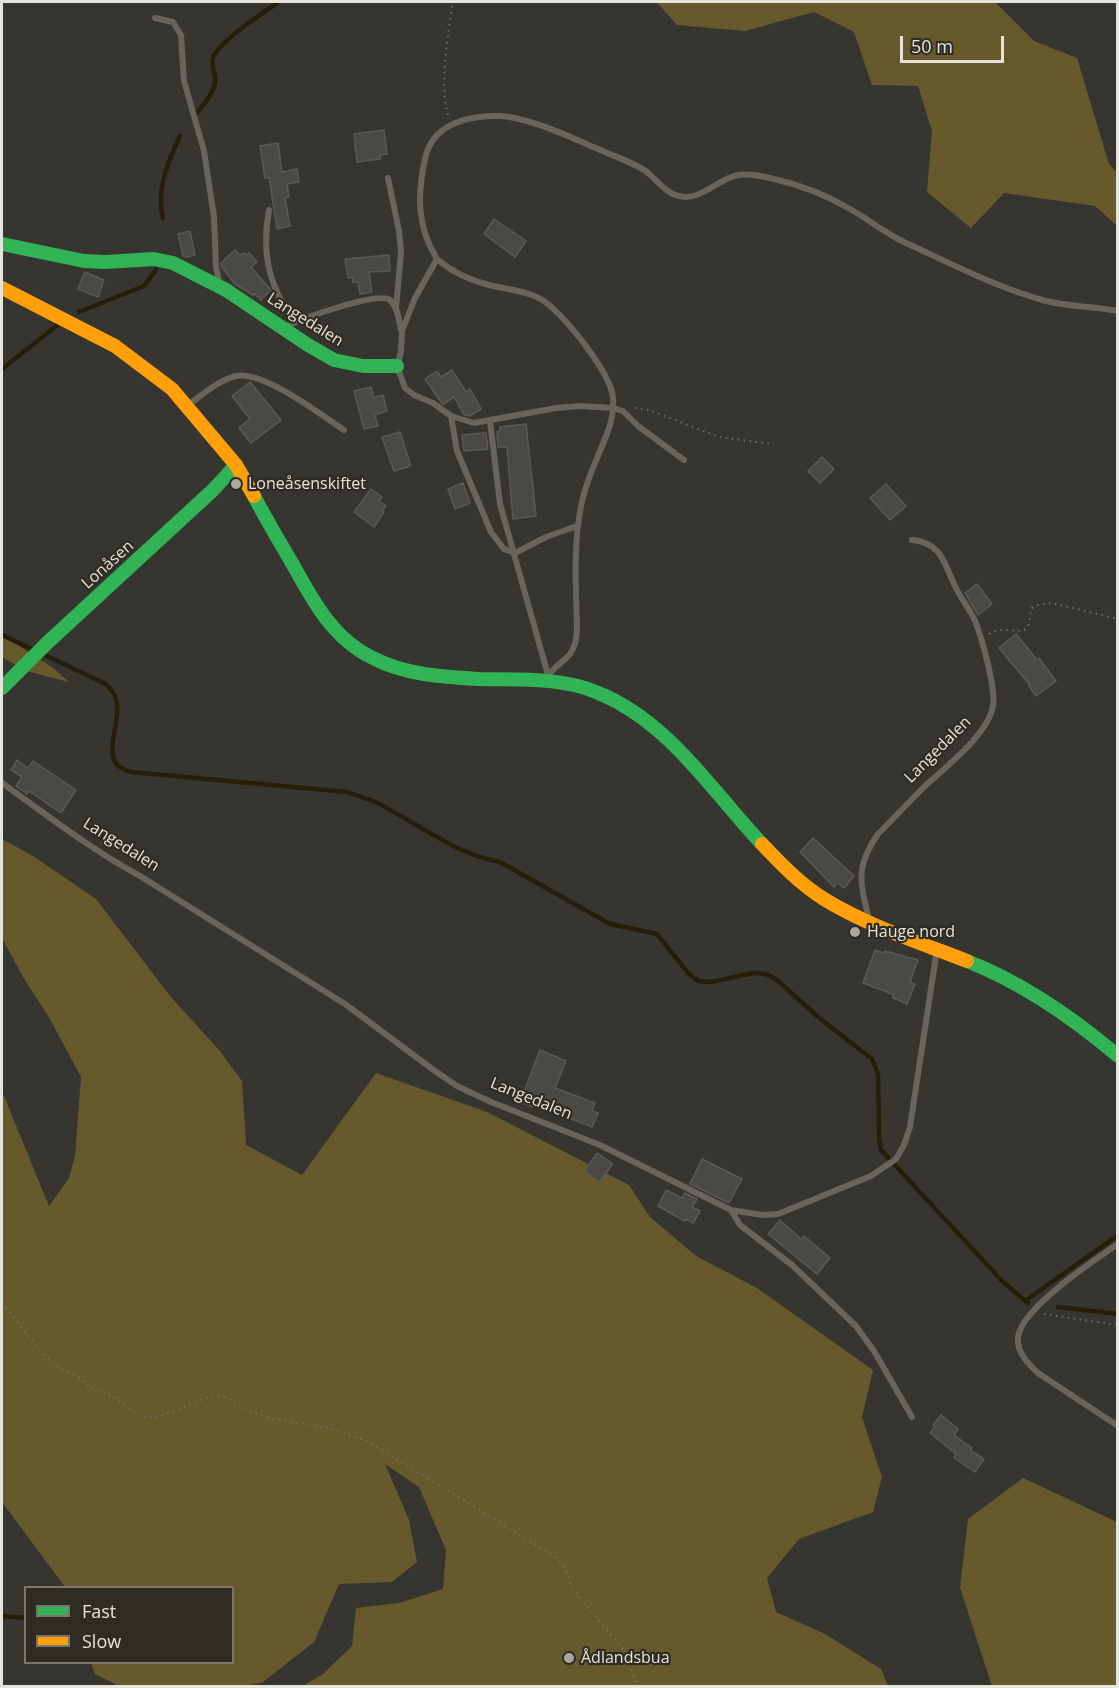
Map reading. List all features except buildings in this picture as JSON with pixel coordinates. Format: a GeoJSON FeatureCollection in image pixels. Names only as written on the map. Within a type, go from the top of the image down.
{"type":"FeatureCollection","features":[{"type":"Feature","properties":{"kind":"main road","name":"Langedalen"},"geometry":{"type":"LineString","coordinates":[[2,244],[71,260],[98,263],[161,260],[193,272],[288,325],[304,344],[342,363],[368,367],[397,366]]}},
{"type":"Feature","properties":{"kind":"main road"},"geometry":{"type":"LineString","coordinates":[[2,288],[115,346],[172,389],[236,465],[314,603],[326,620],[355,649],[390,665],[416,671],[445,675],[548,678],[596,692],[637,712],[678,748],[786,870],[810,890],[869,923],[976,964],[1033,993],[1080,1025],[1118,1056]]}},
{"type":"Feature","properties":{"kind":"main road","name":"Lonåsen"},"geometry":{"type":"LineString","coordinates":[[2,688],[24,664],[213,490],[236,465]]}},
{"type":"Feature","properties":{"kind":"lane"},"geometry":{"type":"LineString","coordinates":[[155,18],[173,22],[181,35],[184,81],[204,151],[214,217],[216,267],[222,289]]}},
{"type":"Feature","properties":{"kind":"lane"},"geometry":{"type":"LineString","coordinates":[[548,678],[572,652],[576,644],[578,629],[577,526],[584,490],[609,426],[614,398],[598,363],[548,303],[530,295],[469,279],[452,272],[437,259],[422,230],[421,185],[425,156],[431,143],[451,124],[501,116],[531,123],[634,165],[673,194],[685,197],[694,196],[737,175],[780,180],[825,196],[900,241],[1016,293],[1049,302],[1118,311]]}},
{"type":"Feature","properties":{"kind":"lane"},"geometry":{"type":"LineString","coordinates":[[388,178],[401,252],[396,308]]}},
{"type":"Feature","properties":{"kind":"lane"},"geometry":{"type":"LineString","coordinates":[[269,210],[264,242],[266,256],[288,325],[352,302],[382,296],[391,300],[396,308],[402,332],[401,352],[397,366],[405,388],[414,395],[433,402],[451,416],[474,423],[490,422],[556,408],[580,406],[613,408],[623,411],[638,426],[684,460]]}},
{"type":"Feature","properties":{"kind":"lane"},"geometry":{"type":"LineString","coordinates":[[402,332],[415,298],[437,259]]}},
{"type":"Feature","properties":{"kind":"lane"},"geometry":{"type":"LineString","coordinates":[[187,405],[228,379],[247,376],[267,382],[344,430]]}},
{"type":"Feature","properties":{"kind":"lane"},"geometry":{"type":"LineString","coordinates":[[451,416],[457,451],[491,532],[504,549],[515,553],[546,537],[577,526]]}},
{"type":"Feature","properties":{"kind":"lane"},"geometry":{"type":"LineString","coordinates":[[490,422],[498,495],[548,678]]}},
{"type":"Feature","properties":{"kind":"lane","name":"Langedalen"},"geometry":{"type":"LineString","coordinates":[[869,923],[861,876],[862,863],[867,850],[878,834],[971,742],[985,725],[991,714],[994,692],[977,625],[956,589],[947,565],[930,543],[912,540]]}},
{"type":"Feature","properties":{"kind":"lane","name":"Langedalen"},"geometry":{"type":"LineString","coordinates":[[2,783],[111,861],[140,876],[345,1004],[458,1086],[491,1102],[600,1145],[730,1209],[762,1215],[778,1214],[871,1176],[896,1158],[904,1145],[910,1127],[937,949]]}},
{"type":"Feature","properties":{"kind":"lane"},"geometry":{"type":"LineString","coordinates":[[730,1209],[740,1225],[792,1265],[856,1326],[912,1417]]}},
{"type":"Feature","properties":{"kind":"lane"},"geometry":{"type":"LineString","coordinates":[[1118,1244],[1072,1276],[1026,1319],[1018,1335],[1018,1344],[1027,1363],[1038,1373],[1118,1426]]}},
{"type":"Feature","properties":{"kind":"path"},"geometry":{"type":"LineString","coordinates":[[451,124],[445,104],[447,40],[453,2]]}},
{"type":"Feature","properties":{"kind":"path"},"geometry":{"type":"LineString","coordinates":[[623,411],[642,408],[719,437],[773,444]]}},
{"type":"Feature","properties":{"kind":"path"},"geometry":{"type":"LineString","coordinates":[[982,643],[990,632],[995,630],[1008,629],[1020,632],[1024,630],[1029,623],[1032,608],[1046,603],[1118,619]]}},
{"type":"Feature","properties":{"kind":"path"},"geometry":{"type":"LineString","coordinates":[[2,1303],[43,1354],[63,1370],[81,1378],[89,1387],[113,1396],[139,1416],[159,1417],[207,1398],[226,1397],[253,1413],[274,1419],[329,1428],[367,1441],[422,1474],[559,1562],[570,1577],[572,1588],[625,1651],[638,1686]]}},
{"type":"Feature","properties":{"kind":"path"},"geometry":{"type":"LineString","coordinates":[[1032,1313],[1118,1325]]}},
{"type":"Feature","properties":{"kind":"shaded area"},"geometry":{"type":"Polygon","coordinates":[[[657,2],[995,2],[1034,41],[1077,58],[1109,164],[1117,173],[1117,226],[1095,206],[1004,193],[971,228],[927,192],[932,131],[918,86],[872,85],[854,32],[814,12],[745,31],[677,25],[657,2]]]}},
{"type":"Feature","properties":{"kind":"shaded area"},"geometry":{"type":"Polygon","coordinates":[[[2,635],[52,667],[69,682],[26,671],[2,657],[2,635]]]}},
{"type":"Feature","properties":{"kind":"shaded area"},"geometry":{"type":"Polygon","coordinates":[[[2,839],[33,856],[96,899],[170,996],[219,1050],[242,1081],[246,1145],[302,1175],[376,1073],[487,1112],[629,1185],[650,1217],[696,1256],[757,1288],[873,1370],[862,1417],[882,1477],[873,1512],[799,1539],[767,1578],[776,1612],[825,1634],[881,1669],[888,1686],[303,1686],[323,1674],[352,1646],[356,1608],[399,1603],[443,1589],[446,1550],[419,1487],[385,1464],[409,1520],[417,1562],[392,1582],[339,1584],[314,1642],[263,1682],[246,1686],[119,1686],[95,1674],[91,1664],[234,1664],[234,1586],[64,1586],[2,1502],[2,1095],[49,1206],[69,1178],[75,1156],[81,1077],[2,938],[2,839]]]}},
{"type":"Feature","properties":{"kind":"shaded area"},"geometry":{"type":"Polygon","coordinates":[[[1023,1478],[1117,1522],[1117,1686],[992,1686],[960,1588],[968,1519],[1023,1478]]]}},
{"type":"Feature","properties":{"kind":"waterway"},"geometry":{"type":"LineString","coordinates":[[197,113],[210,96],[214,86],[212,60],[216,52],[242,28],[279,2]]}},
{"type":"Feature","properties":{"kind":"waterway"},"geometry":{"type":"LineString","coordinates":[[163,218],[162,186],[180,136]]}},
{"type":"Feature","properties":{"kind":"waterway"},"geometry":{"type":"LineString","coordinates":[[79,312],[144,286],[156,270]]}},
{"type":"Feature","properties":{"kind":"waterway"},"geometry":{"type":"LineString","coordinates":[[2,369],[59,324]]}},
{"type":"Feature","properties":{"kind":"waterway"},"geometry":{"type":"LineString","coordinates":[[2,635],[107,685],[115,696],[117,704],[113,755],[116,764],[125,770],[347,792],[373,801],[467,852],[500,862],[610,924],[657,934],[689,974],[698,981],[712,982],[753,973],[766,974],[776,979],[818,1017],[872,1059],[878,1075],[881,1150],[1004,1283],[1028,1303]]}},
{"type":"Feature","properties":{"kind":"waterway"},"geometry":{"type":"LineString","coordinates":[[1025,1301],[1118,1235]]}},
{"type":"Feature","properties":{"kind":"waterway"},"geometry":{"type":"LineString","coordinates":[[1058,1307],[1118,1314]]}},
{"type":"Feature","properties":{"kind":"waterway"},"geometry":{"type":"LineString","coordinates":[[2,1616],[24,1618]]}},
{"type":"Feature","properties":{"kind":"traffic: fast"},"geometry":{"type":"LineString","coordinates":[[2,244],[84,261],[154,259],[173,263],[226,290],[334,360],[363,366],[397,366]]}},
{"type":"Feature","properties":{"kind":"traffic: fast"},"geometry":{"type":"LineString","coordinates":[[2,688],[47,643],[213,490],[236,465]]}},
{"type":"Feature","properties":{"kind":"traffic: fast"},"geometry":{"type":"LineString","coordinates":[[254,496],[316,605],[335,630],[359,650],[385,664],[411,672],[479,679],[553,682],[596,692],[646,720],[667,739],[762,844]]}},
{"type":"Feature","properties":{"kind":"traffic: fast"},"geometry":{"type":"LineString","coordinates":[[967,961],[1027,990],[1083,1028],[1118,1056]]}},
{"type":"Feature","properties":{"kind":"traffic: slow"},"geometry":{"type":"LineString","coordinates":[[2,288],[115,346],[172,389],[236,465],[254,496]]}},
{"type":"Feature","properties":{"kind":"traffic: slow"},"geometry":{"type":"LineString","coordinates":[[762,844],[807,887],[841,909],[894,933],[967,961]]}},
{"type":"Feature","properties":{"kind":"place","name":"Loneåsenskiftet"},"geometry":{"type":"Point","coordinates":[236,484]}},
{"type":"Feature","properties":{"kind":"place","name":"Hauge nord"},"geometry":{"type":"Point","coordinates":[855,932]}},
{"type":"Feature","properties":{"kind":"place","name":"Ådlandsbua"},"geometry":{"type":"Point","coordinates":[569,1658]}}]}
